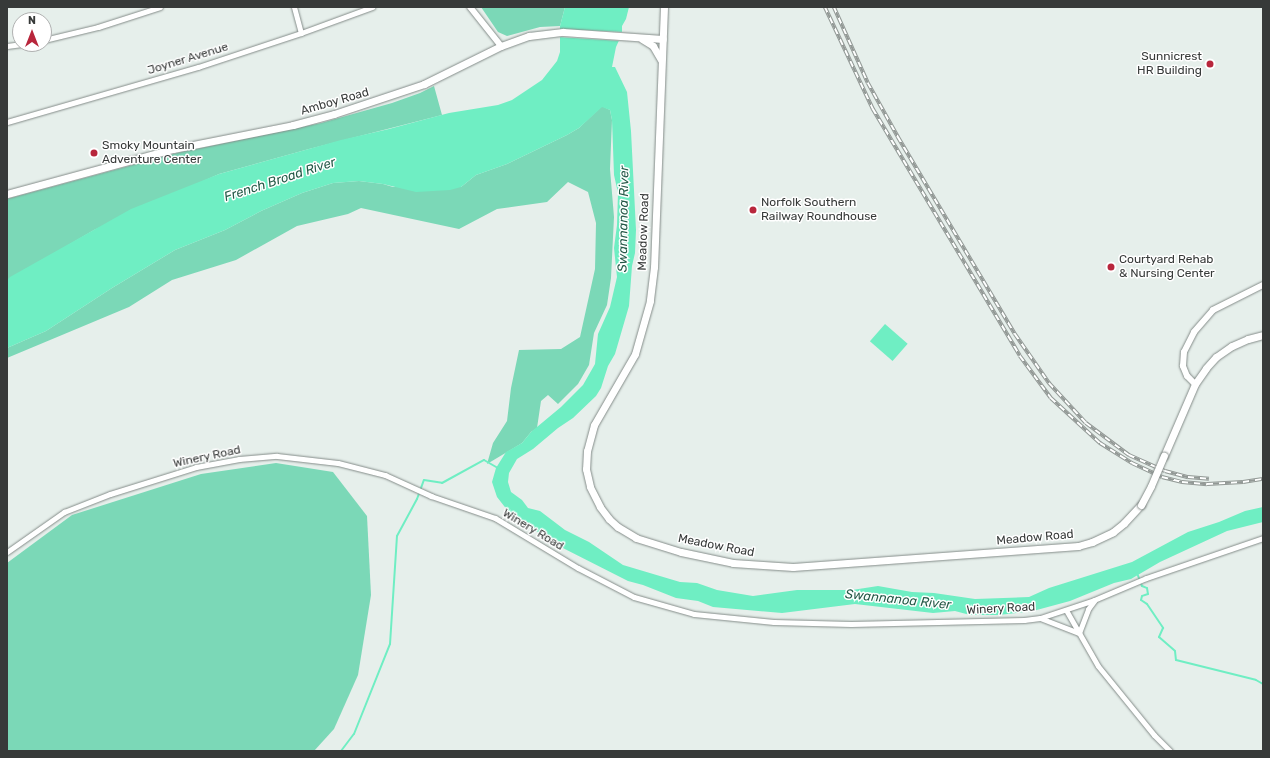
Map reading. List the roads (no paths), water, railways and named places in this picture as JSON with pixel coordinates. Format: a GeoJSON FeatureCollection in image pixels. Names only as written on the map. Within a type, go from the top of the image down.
{"type":"FeatureCollection","features":[{"type":"Feature","properties":{"kind":"main road","name":"Meadow Road"},"geometry":{"type":"LineString","coordinates":[[664,7],[654,267],[650,301],[635,354],[594,425],[587,451],[586,469],[593,494],[600,507],[614,523],[631,535],[646,542],[703,557],[744,565],[793,567],[1078,546],[1092,542],[1113,532],[1141,505],[1151,486],[1196,384],[1206,368],[1226,350],[1248,338],[1263,335]]}},
{"type":"Feature","properties":{"kind":"main road","name":"Amboy Road"},"geometry":{"type":"LineString","coordinates":[[7,194],[172,149],[293,125],[334,114],[424,84],[501,46],[521,38],[540,34],[563,32],[663,39]]}},
{"type":"Feature","properties":{"kind":"main road"},"geometry":{"type":"LineString","coordinates":[[640,38],[649,42],[656,50],[662,65]]}},
{"type":"Feature","properties":{"kind":"street"},"geometry":{"type":"LineString","coordinates":[[52,38],[98,27],[160,7]]}},
{"type":"Feature","properties":{"kind":"street"},"geometry":{"type":"LineString","coordinates":[[294,7],[301,33]]}},
{"type":"Feature","properties":{"kind":"street","name":"Joyner Avenue"},"geometry":{"type":"LineString","coordinates":[[7,122],[198,67],[301,33],[372,7]]}},
{"type":"Feature","properties":{"kind":"street"},"geometry":{"type":"LineString","coordinates":[[470,7],[501,46]]}},
{"type":"Feature","properties":{"kind":"street"},"geometry":{"type":"LineString","coordinates":[[1196,384],[1187,376],[1183,366],[1184,352],[1194,332],[1214,310],[1263,285]]}},
{"type":"Feature","properties":{"kind":"street","name":"Winery Road"},"geometry":{"type":"LineString","coordinates":[[7,552],[64,512],[164,476],[239,459],[277,456],[338,463],[385,475],[431,496],[495,518],[578,568],[634,598],[694,614],[774,622],[851,624],[1024,620],[1040,618],[1094,600],[1146,578],[1263,538]]}},
{"type":"Feature","properties":{"kind":"street"},"geometry":{"type":"LineString","coordinates":[[1078,634],[1088,609],[1094,600]]}},
{"type":"Feature","properties":{"kind":"street"},"geometry":{"type":"LineString","coordinates":[[1066,610],[1078,634],[1098,666],[1154,735],[1170,751]]}},
{"type":"Feature","properties":{"kind":"street"},"geometry":{"type":"LineString","coordinates":[[1040,618],[1078,634]]}},
{"type":"Feature","properties":{"kind":"water"},"geometry":{"type":"Polygon","coordinates":[[[565,7],[629,7],[626,19],[622,26],[622,34],[616,47],[612,67],[615,67],[627,92],[631,131],[636,230],[635,253],[632,266],[629,306],[615,354],[608,366],[601,388],[596,396],[573,418],[558,428],[533,449],[517,459],[509,473],[508,482],[511,492],[522,500],[528,508],[540,511],[565,530],[589,542],[623,565],[680,582],[697,583],[717,590],[753,596],[797,590],[852,590],[878,586],[912,592],[934,593],[975,599],[1029,597],[1049,588],[1132,562],[1188,532],[1219,522],[1245,511],[1263,507],[1263,522],[1227,531],[1160,562],[1131,579],[1114,583],[1070,601],[1033,611],[999,615],[970,615],[955,611],[933,613],[855,604],[782,613],[713,607],[698,601],[676,598],[643,585],[628,581],[553,543],[508,511],[497,497],[492,482],[496,468],[506,452],[522,443],[531,432],[561,407],[583,385],[595,364],[598,334],[610,307],[617,277],[614,248],[617,225],[618,193],[614,175],[612,120],[610,110],[602,107],[579,128],[567,135],[507,164],[476,175],[461,187],[450,190],[416,192],[383,184],[359,181],[333,183],[302,193],[261,211],[225,230],[175,250],[112,288],[46,331],[7,348],[7,280],[10,277],[131,209],[219,174],[341,140],[449,113],[498,105],[512,100],[542,80],[557,61],[560,52],[560,26],[565,7]]]}},
{"type":"Feature","properties":{"kind":"water"},"geometry":{"type":"Polygon","coordinates":[[[885,324],[908,344],[893,361],[870,341],[885,324]]]}},
{"type":"Feature","properties":{"kind":"waterway"},"geometry":{"type":"LineString","coordinates":[[341,751],[354,734],[390,644],[397,536],[417,499],[424,480],[442,483],[484,460],[498,468]]}},
{"type":"Feature","properties":{"kind":"waterway"},"geometry":{"type":"LineString","coordinates":[[1137,573],[1142,586],[1147,588],[1148,594],[1142,596],[1141,600],[1147,604],[1163,628],[1159,637],[1175,651],[1176,660],[1256,680],[1263,684]]}},
{"type":"Feature","properties":{"kind":"railway"},"geometry":{"type":"LineString","coordinates":[[825,7],[873,109],[1020,356],[1051,398],[1100,443],[1132,463],[1162,477],[1182,482],[1207,484],[1243,482],[1263,479]]}},
{"type":"Feature","properties":{"kind":"railway"},"geometry":{"type":"LineString","coordinates":[[834,7],[868,83],[898,137],[1015,334],[1049,383],[1086,423],[1129,455],[1165,471],[1188,477],[1209,479]]}},
{"type":"Feature","properties":{"kind":"place","name":"Sunnicrest HR Building"},"geometry":{"type":"Point","coordinates":[1210,64]}},
{"type":"Feature","properties":{"kind":"place","name":"Smoky Mountain Adventure Center"},"geometry":{"type":"Point","coordinates":[94,153]}},
{"type":"Feature","properties":{"kind":"place","name":"Norfolk Southern Railway Roundhouse"},"geometry":{"type":"Point","coordinates":[753,210]}},
{"type":"Feature","properties":{"kind":"place","name":"Courtyard Rehab & Nursing Center"},"geometry":{"type":"Point","coordinates":[1111,267]}},
{"type":"Feature","properties":{"kind":"water label","name":"French Broad River"},"geometry":{"type":"Point","coordinates":[280,180]}},
{"type":"Feature","properties":{"kind":"water label","name":"Swannanoa River"},"geometry":{"type":"Point","coordinates":[624,219]}},
{"type":"Feature","properties":{"kind":"water label","name":"Swannanoa River"},"geometry":{"type":"Point","coordinates":[898,600]}}]}
